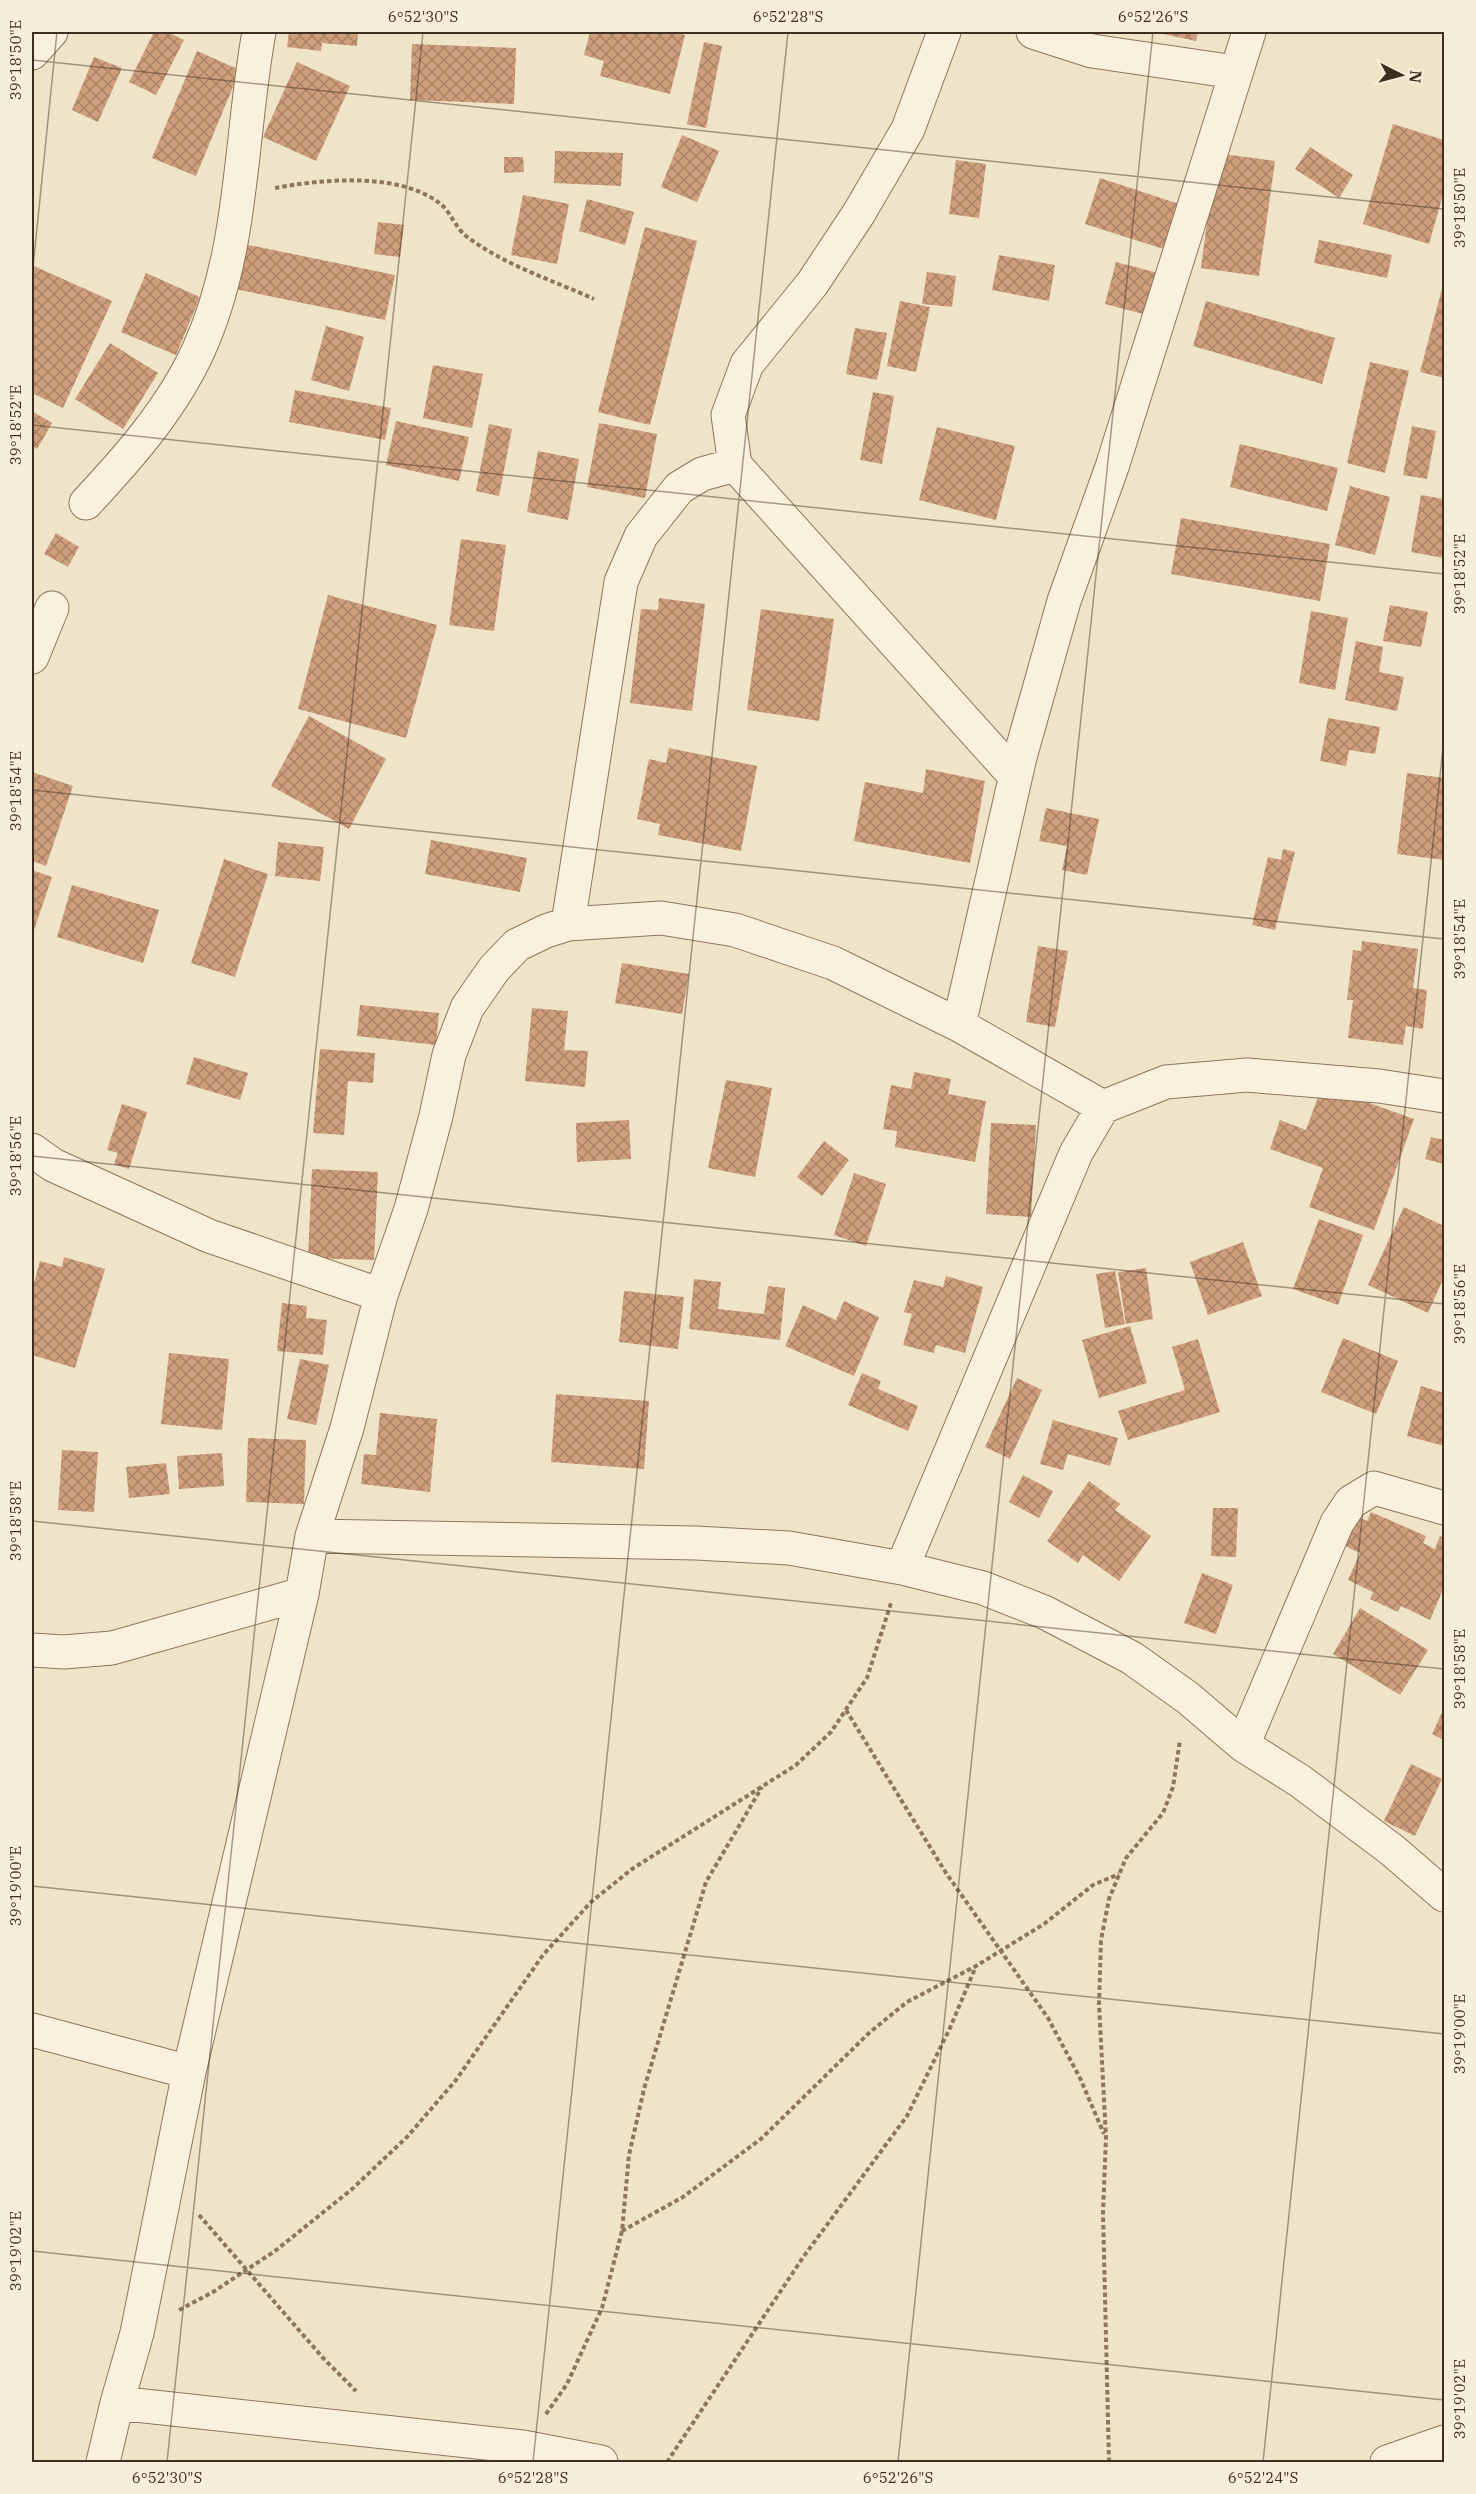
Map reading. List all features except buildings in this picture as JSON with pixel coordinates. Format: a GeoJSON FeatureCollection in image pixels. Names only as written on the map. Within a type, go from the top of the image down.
{"type":"FeatureCollection","features":[{"type":"Feature","properties":{"kind":"street"},"geometry":{"type":"LineString","coordinates":[[32,53],[51,32]]}},
{"type":"Feature","properties":{"kind":"street"},"geometry":{"type":"LineString","coordinates":[[86,503],[124,462],[166,408],[199,349],[221,287],[238,194],[249,84],[259,32]]}},
{"type":"Feature","properties":{"kind":"street"},"geometry":{"type":"LineString","coordinates":[[945,32],[908,129],[859,213],[812,284],[747,364],[728,415],[735,465],[1015,776]]}},
{"type":"Feature","properties":{"kind":"street"},"geometry":{"type":"LineString","coordinates":[[1033,32],[1092,51],[1235,72]]}},
{"type":"Feature","properties":{"kind":"street"},"geometry":{"type":"LineString","coordinates":[[959,1025],[1015,776],[1064,601],[1112,467],[1249,32]]}},
{"type":"Feature","properties":{"kind":"street"},"geometry":{"type":"LineString","coordinates":[[568,924],[621,582],[640,536],[679,488],[702,474],[735,465]]}},
{"type":"Feature","properties":{"kind":"street"},"geometry":{"type":"LineString","coordinates":[[32,657],[52,608]]}},
{"type":"Feature","properties":{"kind":"street"},"geometry":{"type":"LineString","coordinates":[[103,2463],[137,2333],[189,2072],[302,1594],[312,1536],[347,1428],[381,1294],[411,1209],[436,1116],[449,1054],[467,1008],[494,969],[517,945],[546,931],[568,924],[661,918],[735,930],[833,963],[959,1025],[1103,1107]]}},
{"type":"Feature","properties":{"kind":"street"},"geometry":{"type":"LineString","coordinates":[[902,1568],[1076,1153],[1103,1107],[1166,1082],[1247,1075],[1379,1086],[1444,1096]]}},
{"type":"Feature","properties":{"kind":"street"},"geometry":{"type":"LineString","coordinates":[[32,1150],[53,1165],[209,1236],[381,1294]]}},
{"type":"Feature","properties":{"kind":"street"},"geometry":{"type":"LineString","coordinates":[[1243,1745],[1337,1523],[1351,1502],[1374,1488],[1444,1508]]}},
{"type":"Feature","properties":{"kind":"street"},"geometry":{"type":"LineString","coordinates":[[312,1536],[696,1543],[789,1548],[902,1568],[982,1588],[1044,1612],[1132,1658],[1188,1698],[1243,1745],[1310,1788],[1392,1850],[1444,1895]]}},
{"type":"Feature","properties":{"kind":"street"},"geometry":{"type":"LineString","coordinates":[[32,1650],[64,1652],[112,1648],[302,1594]]}},
{"type":"Feature","properties":{"kind":"street"},"geometry":{"type":"LineString","coordinates":[[32,2030],[189,2072]]}},
{"type":"Feature","properties":{"kind":"street"},"geometry":{"type":"LineString","coordinates":[[117,2403],[523,2447],[601,2463]]}},
{"type":"Feature","properties":{"kind":"street"},"geometry":{"type":"LineString","coordinates":[[1387,2463],[1444,2442]]}},
{"type":"Feature","properties":{"kind":"path"},"geometry":{"type":"LineString","coordinates":[[238,194],[308,182],[350,181],[394,184],[424,194],[444,207],[465,235],[516,265],[594,299]]}},
{"type":"Feature","properties":{"kind":"path"},"geometry":{"type":"LineString","coordinates":[[137,2333],[213,2292],[246,2271],[275,2251],[351,2190],[406,2137],[456,2080],[543,1955],[591,1902],[632,1869],[796,1765],[831,1732],[867,1678],[902,1568]]}},
{"type":"Feature","properties":{"kind":"path"},"geometry":{"type":"LineString","coordinates":[[1109,2463],[1103,2212],[1106,2138],[1099,2004],[1101,1940],[1109,1899],[1126,1858],[1163,1813],[1173,1786],[1188,1698]]}},
{"type":"Feature","properties":{"kind":"path"},"geometry":{"type":"LineString","coordinates":[[846,1710],[946,1873],[1048,2018],[1080,2078],[1106,2138]]}},
{"type":"Feature","properties":{"kind":"path"},"geometry":{"type":"LineString","coordinates":[[523,2447],[567,2384],[602,2308],[622,2231],[629,2155],[644,2089],[706,1882],[764,1785]]}},
{"type":"Feature","properties":{"kind":"path"},"geometry":{"type":"LineString","coordinates":[[622,2231],[683,2196],[762,2138],[869,2033],[907,2002],[976,1966],[1044,1924],[1093,1885],[1120,1874]]}},
{"type":"Feature","properties":{"kind":"path"},"geometry":{"type":"LineString","coordinates":[[667,2463],[804,2256],[907,2116],[950,2028],[976,1966]]}},
{"type":"Feature","properties":{"kind":"path"},"geometry":{"type":"LineString","coordinates":[[166,2181],[212,2228],[246,2271],[324,2359],[397,2432]]}}]}
